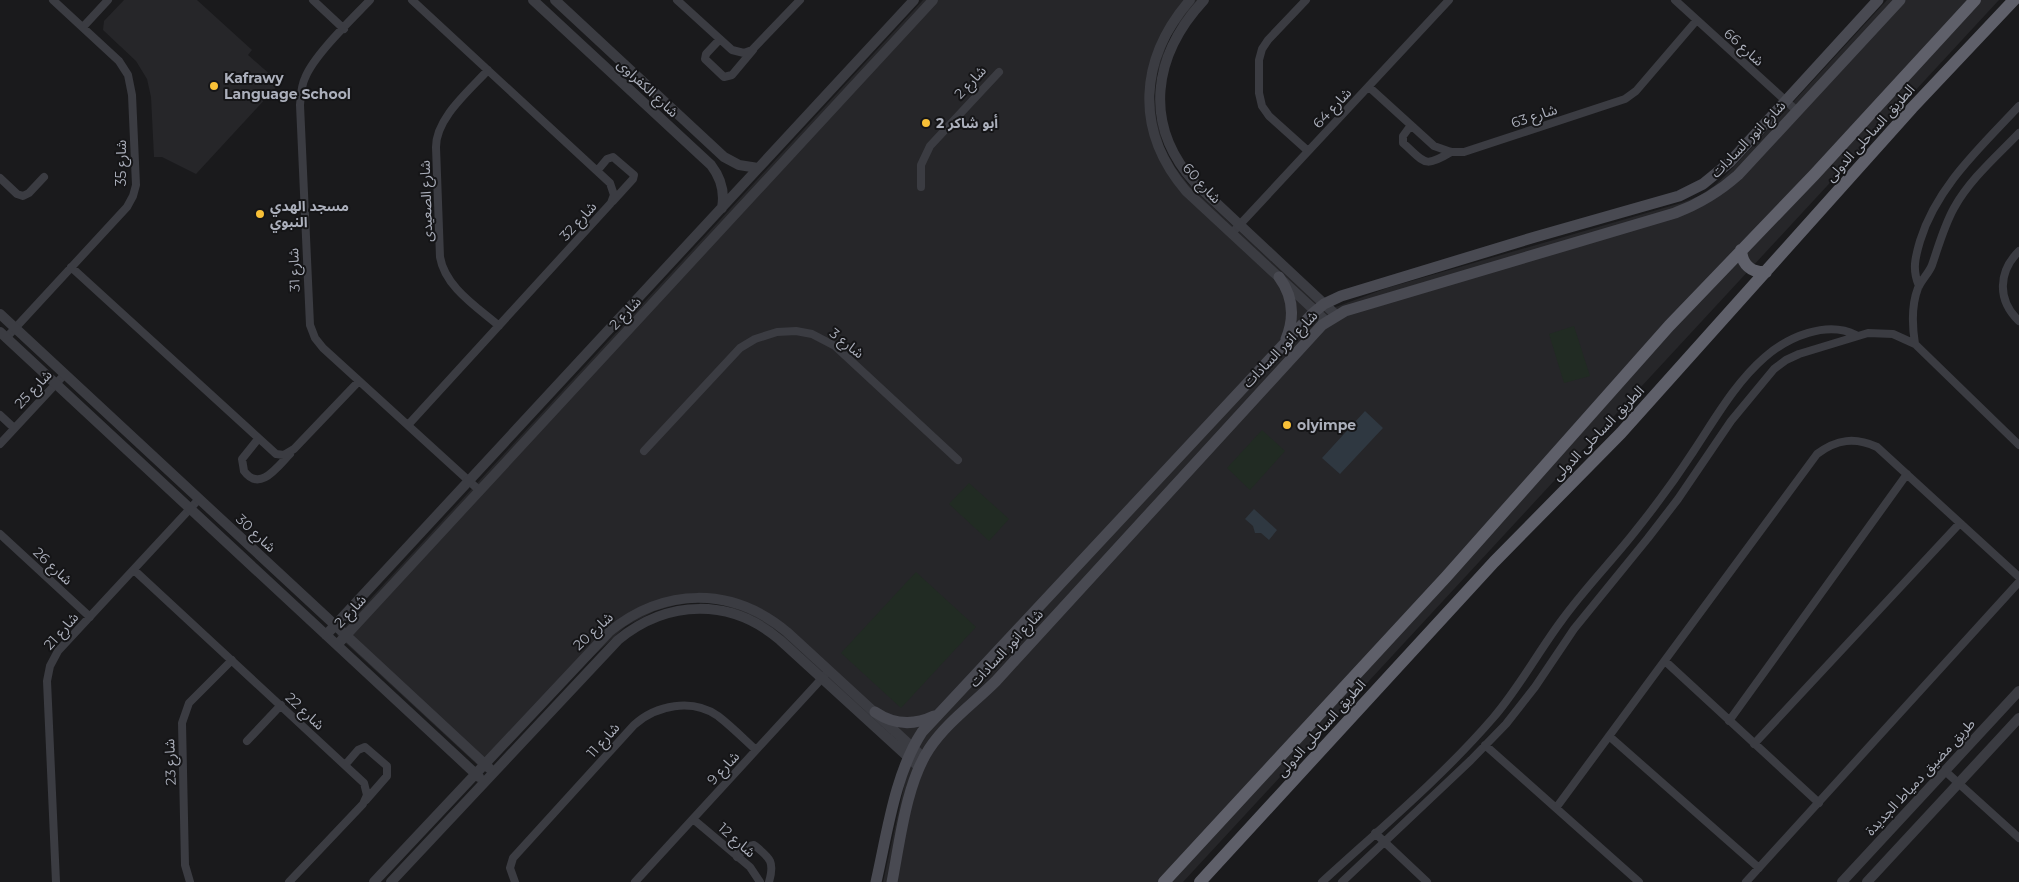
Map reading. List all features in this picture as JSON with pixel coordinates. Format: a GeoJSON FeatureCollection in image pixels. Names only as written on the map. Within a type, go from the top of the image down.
{"type":"FeatureCollection","features":[{"type":"Feature","properties":{"kind":"highway","name":"الطريق الساحلى الدولى"},"geometry":{"type":"LineString","coordinates":[[1164,882],[1452,571],[1669,326],[1814,175],[1975,0]]}},
{"type":"Feature","properties":{"kind":"highway","name":"الطريق الساحلى الدولى"},"geometry":{"type":"LineString","coordinates":[[1200,882],[1494,562],[1626,427],[1919,101],[2014,0]]}},
{"type":"Feature","properties":{"kind":"highway"},"geometry":{"type":"LineString","coordinates":[[1741,250],[1743,260],[1750,268],[1766,272]]}},
{"type":"Feature","properties":{"kind":"highway"},"geometry":{"type":"LineString","coordinates":[[1728,263],[1742,270],[1749,278],[1752,288]]}},
{"type":"Feature","properties":{"kind":"main road","name":"شارع انور السادات"},"geometry":{"type":"LineString","coordinates":[[876,882],[900,780],[910,752],[922,732],[1282,345],[1320,308],[1342,296],[1535,237],[1673,198],[1696,188],[1730,162],[1878,0]]}},
{"type":"Feature","properties":{"kind":"main road","name":"شارع انور السادات"},"geometry":{"type":"LineString","coordinates":[[892,882],[911,790],[921,763],[943,732],[996,681],[1317,328],[1331,318],[1539,252],[1675,212],[1702,201],[1726,186],[1738,175],[1900,0]]}},
{"type":"Feature","properties":{"kind":"main road"},"geometry":{"type":"LineString","coordinates":[[1535,237],[1539,252]]}},
{"type":"Feature","properties":{"kind":"main road"},"geometry":{"type":"LineString","coordinates":[[1279,277],[1290,298],[1292,314],[1289,330],[1282,345]]}},
{"type":"Feature","properties":{"kind":"main road"},"geometry":{"type":"LineString","coordinates":[[875,712],[888,720],[903,723],[918,722],[939,712]]}},
{"type":"Feature","properties":{"kind":"street","name":"شارع 35"},"geometry":{"type":"LineString","coordinates":[[3,335],[15,328],[126,207],[133,196],[136,179],[130,81],[119,61],[53,0]]}},
{"type":"Feature","properties":{"kind":"street"},"geometry":{"type":"LineString","coordinates":[[83,27],[108,0]]}},
{"type":"Feature","properties":{"kind":"street"},"geometry":{"type":"LineString","coordinates":[[313,0],[344,29]]}},
{"type":"Feature","properties":{"kind":"street","name":"شارع 31"},"geometry":{"type":"LineString","coordinates":[[370,0],[313,62],[302,89],[300,104],[308,318],[312,332],[319,344],[480,491]]}},
{"type":"Feature","properties":{"kind":"street","name":"شارع 32"},"geometry":{"type":"LineString","coordinates":[[408,425],[611,203],[614,194],[612,186],[597,171],[412,0]]}},
{"type":"Feature","properties":{"kind":"street","name":"شارع الكفراوى"},"geometry":{"type":"LineString","coordinates":[[533,0],[716,171]]}},
{"type":"Feature","properties":{"kind":"street","name":"شارع الكفراوى"},"geometry":{"type":"LineString","coordinates":[[555,0],[727,159],[739,165],[758,168]]}},
{"type":"Feature","properties":{"kind":"street"},"geometry":{"type":"LineString","coordinates":[[677,0],[736,52],[744,53],[755,48]]}},
{"type":"Feature","properties":{"kind":"street"},"geometry":{"type":"LineString","coordinates":[[720,39],[706,54],[705,59],[724,77],[732,75],[800,0]]}},
{"type":"Feature","properties":{"kind":"street","name":"شارع 2"},"geometry":{"type":"LineString","coordinates":[[326,635],[914,0]]}},
{"type":"Feature","properties":{"kind":"street","name":"شارع 2"},"geometry":{"type":"LineString","coordinates":[[337,645],[933,0]]}},
{"type":"Feature","properties":{"kind":"street","name":"شارع 60"},"geometry":{"type":"LineString","coordinates":[[1190,0],[1168,30],[1155,60],[1150,92],[1152,124],[1162,155],[1186,191],[1236,229],[1331,318]]}},
{"type":"Feature","properties":{"kind":"street","name":"شارع 60"},"geometry":{"type":"LineString","coordinates":[[1204,0],[1183,26],[1168,54],[1161,84],[1161,114],[1168,142],[1181,167],[1279,277],[1320,308]]}},
{"type":"Feature","properties":{"kind":"street"},"geometry":{"type":"LineString","coordinates":[[1306,0],[1268,40],[1262,49],[1259,60],[1259,93],[1262,106],[1269,116],[1308,151]]}},
{"type":"Feature","properties":{"kind":"street","name":"شارع 64"},"geometry":{"type":"LineString","coordinates":[[1236,229],[1449,0]]}},
{"type":"Feature","properties":{"kind":"street","name":"شارع 66"},"geometry":{"type":"LineString","coordinates":[[1675,0],[1797,111]]}},
{"type":"Feature","properties":{"kind":"street","name":"شارع 63"},"geometry":{"type":"LineString","coordinates":[[1411,125],[1402,136],[1402,140],[1423,161],[1429,163],[1451,152],[1470,150],[1625,99],[1636,91],[1696,21]]}},
{"type":"Feature","properties":{"kind":"street","name":"شارع الصعيدى"},"geometry":{"type":"LineString","coordinates":[[488,70],[445,118],[438,134],[436,148],[440,249],[443,269],[449,280],[499,326]]}},
{"type":"Feature","properties":{"kind":"street","name":"شارع 2"},"geometry":{"type":"LineString","coordinates":[[921,187],[921,165],[930,146],[999,72]]}},
{"type":"Feature","properties":{"kind":"street"},"geometry":{"type":"LineString","coordinates":[[846,73],[856,82]]}},
{"type":"Feature","properties":{"kind":"street"},"geometry":{"type":"LineString","coordinates":[[1368,87],[1434,146],[1451,152]]}},
{"type":"Feature","properties":{"kind":"street"},"geometry":{"type":"LineString","coordinates":[[1919,286],[1914,275],[1914,264],[1926,224],[1939,198],[1957,173],[2019,106]]}},
{"type":"Feature","properties":{"kind":"street"},"geometry":{"type":"LineString","coordinates":[[1915,344],[1913,309],[1919,286],[1931,266],[1943,231],[1955,206],[1971,184],[2019,132]]}},
{"type":"Feature","properties":{"kind":"street"},"geometry":{"type":"LineString","coordinates":[[597,171],[607,159],[613,157],[634,175],[634,179],[611,203]]}},
{"type":"Feature","properties":{"kind":"street"},"geometry":{"type":"LineString","coordinates":[[722,208],[722,189],[716,171],[727,159]]}},
{"type":"Feature","properties":{"kind":"street"},"geometry":{"type":"LineString","coordinates":[[0,178],[17,194],[23,196],[29,194],[44,177]]}},
{"type":"Feature","properties":{"kind":"street"},"geometry":{"type":"LineString","coordinates":[[2019,251],[2011,259],[2004,274],[2002,290],[2006,306],[2019,321]]}},
{"type":"Feature","properties":{"kind":"street"},"geometry":{"type":"LineString","coordinates":[[71,267],[276,454],[284,455],[294,449]]}},
{"type":"Feature","properties":{"kind":"street"},"geometry":{"type":"LineString","coordinates":[[637,299],[648,309]]}},
{"type":"Feature","properties":{"kind":"street","name":"شارع 30"},"geometry":{"type":"LineString","coordinates":[[0,314],[494,772]]}},
{"type":"Feature","properties":{"kind":"street"},"geometry":{"type":"LineString","coordinates":[[1322,882],[1463,751],[1495,716],[1523,679],[1562,620],[1643,522],[1719,412],[1765,357],[1792,340],[1820,330],[1840,329],[1856,335]]}},
{"type":"Feature","properties":{"kind":"street","name":"شارع 3"},"geometry":{"type":"LineString","coordinates":[[644,451],[740,348],[762,336],[790,331],[812,334],[835,346],[958,460]]}},
{"type":"Feature","properties":{"kind":"street"},"geometry":{"type":"LineString","coordinates":[[1342,882],[1506,724],[1535,687],[1574,628],[1678,500],[1731,420],[1764,379],[1786,360],[1856,335],[1868,333],[1893,334],[1915,344],[2019,444]]}},
{"type":"Feature","properties":{"kind":"street","name":"شارع 30"},"geometry":{"type":"LineString","coordinates":[[3,335],[484,782]]}},
{"type":"Feature","properties":{"kind":"street","name":"شارع 25"},"geometry":{"type":"LineString","coordinates":[[0,444],[65,374]]}},
{"type":"Feature","properties":{"kind":"street"},"geometry":{"type":"LineString","coordinates":[[258,439],[242,459],[244,471],[253,478],[261,479],[268,477],[359,381]]}},
{"type":"Feature","properties":{"kind":"street"},"geometry":{"type":"LineString","coordinates":[[0,415],[14,428]]}},
{"type":"Feature","properties":{"kind":"street"},"geometry":{"type":"LineString","coordinates":[[1556,808],[1817,454],[1840,441],[1866,442],[1877,448],[2019,577]]}},
{"type":"Feature","properties":{"kind":"street"},"geometry":{"type":"LineString","coordinates":[[1729,721],[1907,474]]}},
{"type":"Feature","properties":{"kind":"street","name":"شارع 21"},"geometry":{"type":"LineString","coordinates":[[56,882],[47,676],[50,666],[56,654],[199,499]]}},
{"type":"Feature","properties":{"kind":"street"},"geometry":{"type":"LineString","coordinates":[[1754,744],[1960,523]]}},
{"type":"Feature","properties":{"kind":"street","name":"شارع 26"},"geometry":{"type":"LineString","coordinates":[[0,534],[90,617]]}},
{"type":"Feature","properties":{"kind":"street","name":"شارع 22"},"geometry":{"type":"LineString","coordinates":[[134,570],[364,783],[366,795],[364,804]]}},
{"type":"Feature","properties":{"kind":"street"},"geometry":{"type":"LineString","coordinates":[[1746,882],[2019,582]]}},
{"type":"Feature","properties":{"kind":"street","name":"شارع 20"},"geometry":{"type":"LineString","coordinates":[[374,882],[609,632],[635,614],[663,602],[703,597],[724,600],[745,606],[777,624],[826,675],[921,763]]}},
{"type":"Feature","properties":{"kind":"street","name":"شارع 20"},"geometry":{"type":"LineString","coordinates":[[390,882],[618,640],[645,622],[666,614],[700,608],[742,616],[771,633],[875,712],[910,752]]}},
{"type":"Feature","properties":{"kind":"street","name":"شارع 23"},"geometry":{"type":"LineString","coordinates":[[190,882],[185,865],[182,723],[190,703],[232,660]]}},
{"type":"Feature","properties":{"kind":"street"},"geometry":{"type":"LineString","coordinates":[[1665,661],[1819,803]]}},
{"type":"Feature","properties":{"kind":"street","name":"شارع 9"},"geometry":{"type":"LineString","coordinates":[[635,882],[826,675]]}},
{"type":"Feature","properties":{"kind":"street","name":"طريق مضيق دمياط الجديدة"},"geometry":{"type":"LineString","coordinates":[[1842,882],[2019,691]]}},
{"type":"Feature","properties":{"kind":"street"},"geometry":{"type":"LineString","coordinates":[[247,741],[280,705]]}},
{"type":"Feature","properties":{"kind":"street","name":"شارع 11"},"geometry":{"type":"LineString","coordinates":[[515,882],[510,868],[513,858],[634,725],[650,713],[673,706],[688,706],[704,710],[718,716],[756,750]]}},
{"type":"Feature","properties":{"kind":"street"},"geometry":{"type":"LineString","coordinates":[[1867,882],[2019,718]]}},
{"type":"Feature","properties":{"kind":"street"},"geometry":{"type":"LineString","coordinates":[[1609,736],[1759,868]]}},
{"type":"Feature","properties":{"kind":"street"},"geometry":{"type":"LineString","coordinates":[[1486,745],[1639,882]]}},
{"type":"Feature","properties":{"kind":"street"},"geometry":{"type":"LineString","coordinates":[[289,882],[364,804],[388,776],[388,768],[365,747],[358,750],[346,765]]}},
{"type":"Feature","properties":{"kind":"street"},"geometry":{"type":"LineString","coordinates":[[1945,771],[2019,838]]}},
{"type":"Feature","properties":{"kind":"street","name":"شارع 12"},"geometry":{"type":"LineString","coordinates":[[693,819],[754,872],[760,882]]}},
{"type":"Feature","properties":{"kind":"street"},"geometry":{"type":"LineString","coordinates":[[1375,833],[1427,882]]}},
{"type":"Feature","properties":{"kind":"street"},"geometry":{"type":"LineString","coordinates":[[737,857],[746,846],[754,845],[771,861],[770,882]]}},
{"type":"Feature","properties":{"kind":"shaded area","name":"Kafrawy Language School"},"geometry":{"type":"Polygon","coordinates":[[[124,0],[197,0],[252,50],[248,55],[280,83],[196,174],[162,157],[154,157],[151,97],[147,79],[136,61],[103,30],[104,21],[124,0]]]}},
{"type":"Feature","properties":{"kind":"shaded area"},"geometry":{"type":"Polygon","coordinates":[[[923,0],[1198,0],[1172,33],[1157,75],[1154,96],[1156,117],[1164,147],[1175,167],[1188,184],[1325,311],[1387,288],[1681,203],[1699,196],[1728,173],[1887,0],[1999,0],[1183,882],[883,882],[906,777],[913,757],[778,632],[754,617],[721,604],[698,602],[676,605],[655,611],[626,626],[591,658],[484,771],[337,635],[923,0]]]}},
{"type":"Feature","properties":{"kind":"shaded area"},"geometry":{"type":"Polygon","coordinates":[[[1574,326],[1590,376],[1564,383],[1549,334],[1574,326]]]}},
{"type":"Feature","properties":{"kind":"shaded area"},"geometry":{"type":"Polygon","coordinates":[[[1365,411],[1383,428],[1340,474],[1322,458],[1365,411]]]}},
{"type":"Feature","properties":{"kind":"shaded area"},"geometry":{"type":"Polygon","coordinates":[[[1262,430],[1285,451],[1250,490],[1227,468],[1262,430]]]}},
{"type":"Feature","properties":{"kind":"shaded area"},"geometry":{"type":"Polygon","coordinates":[[[969,483],[1009,519],[989,541],[949,504],[969,483]]]}},
{"type":"Feature","properties":{"kind":"shaded area"},"geometry":{"type":"Polygon","coordinates":[[[1254,509],[1277,530],[1269,540],[1261,533],[1255,533],[1253,526],[1245,519],[1254,509]]]}},
{"type":"Feature","properties":{"kind":"shaded area"},"geometry":{"type":"Polygon","coordinates":[[[916,572],[976,627],[901,708],[841,653],[916,572]]]}},
{"type":"Feature","properties":{"kind":"place","name":"Kafrawy Language School"},"geometry":{"type":"Point","coordinates":[214,86]}},
{"type":"Feature","properties":{"kind":"place","name":"أبو شاكر 2"},"geometry":{"type":"Point","coordinates":[926,123]}},
{"type":"Feature","properties":{"kind":"place","name":"مسجد الهدي النبوي"},"geometry":{"type":"Point","coordinates":[260,214]}},
{"type":"Feature","properties":{"kind":"place","name":"olyimpe"},"geometry":{"type":"Point","coordinates":[1287,425]}}]}
